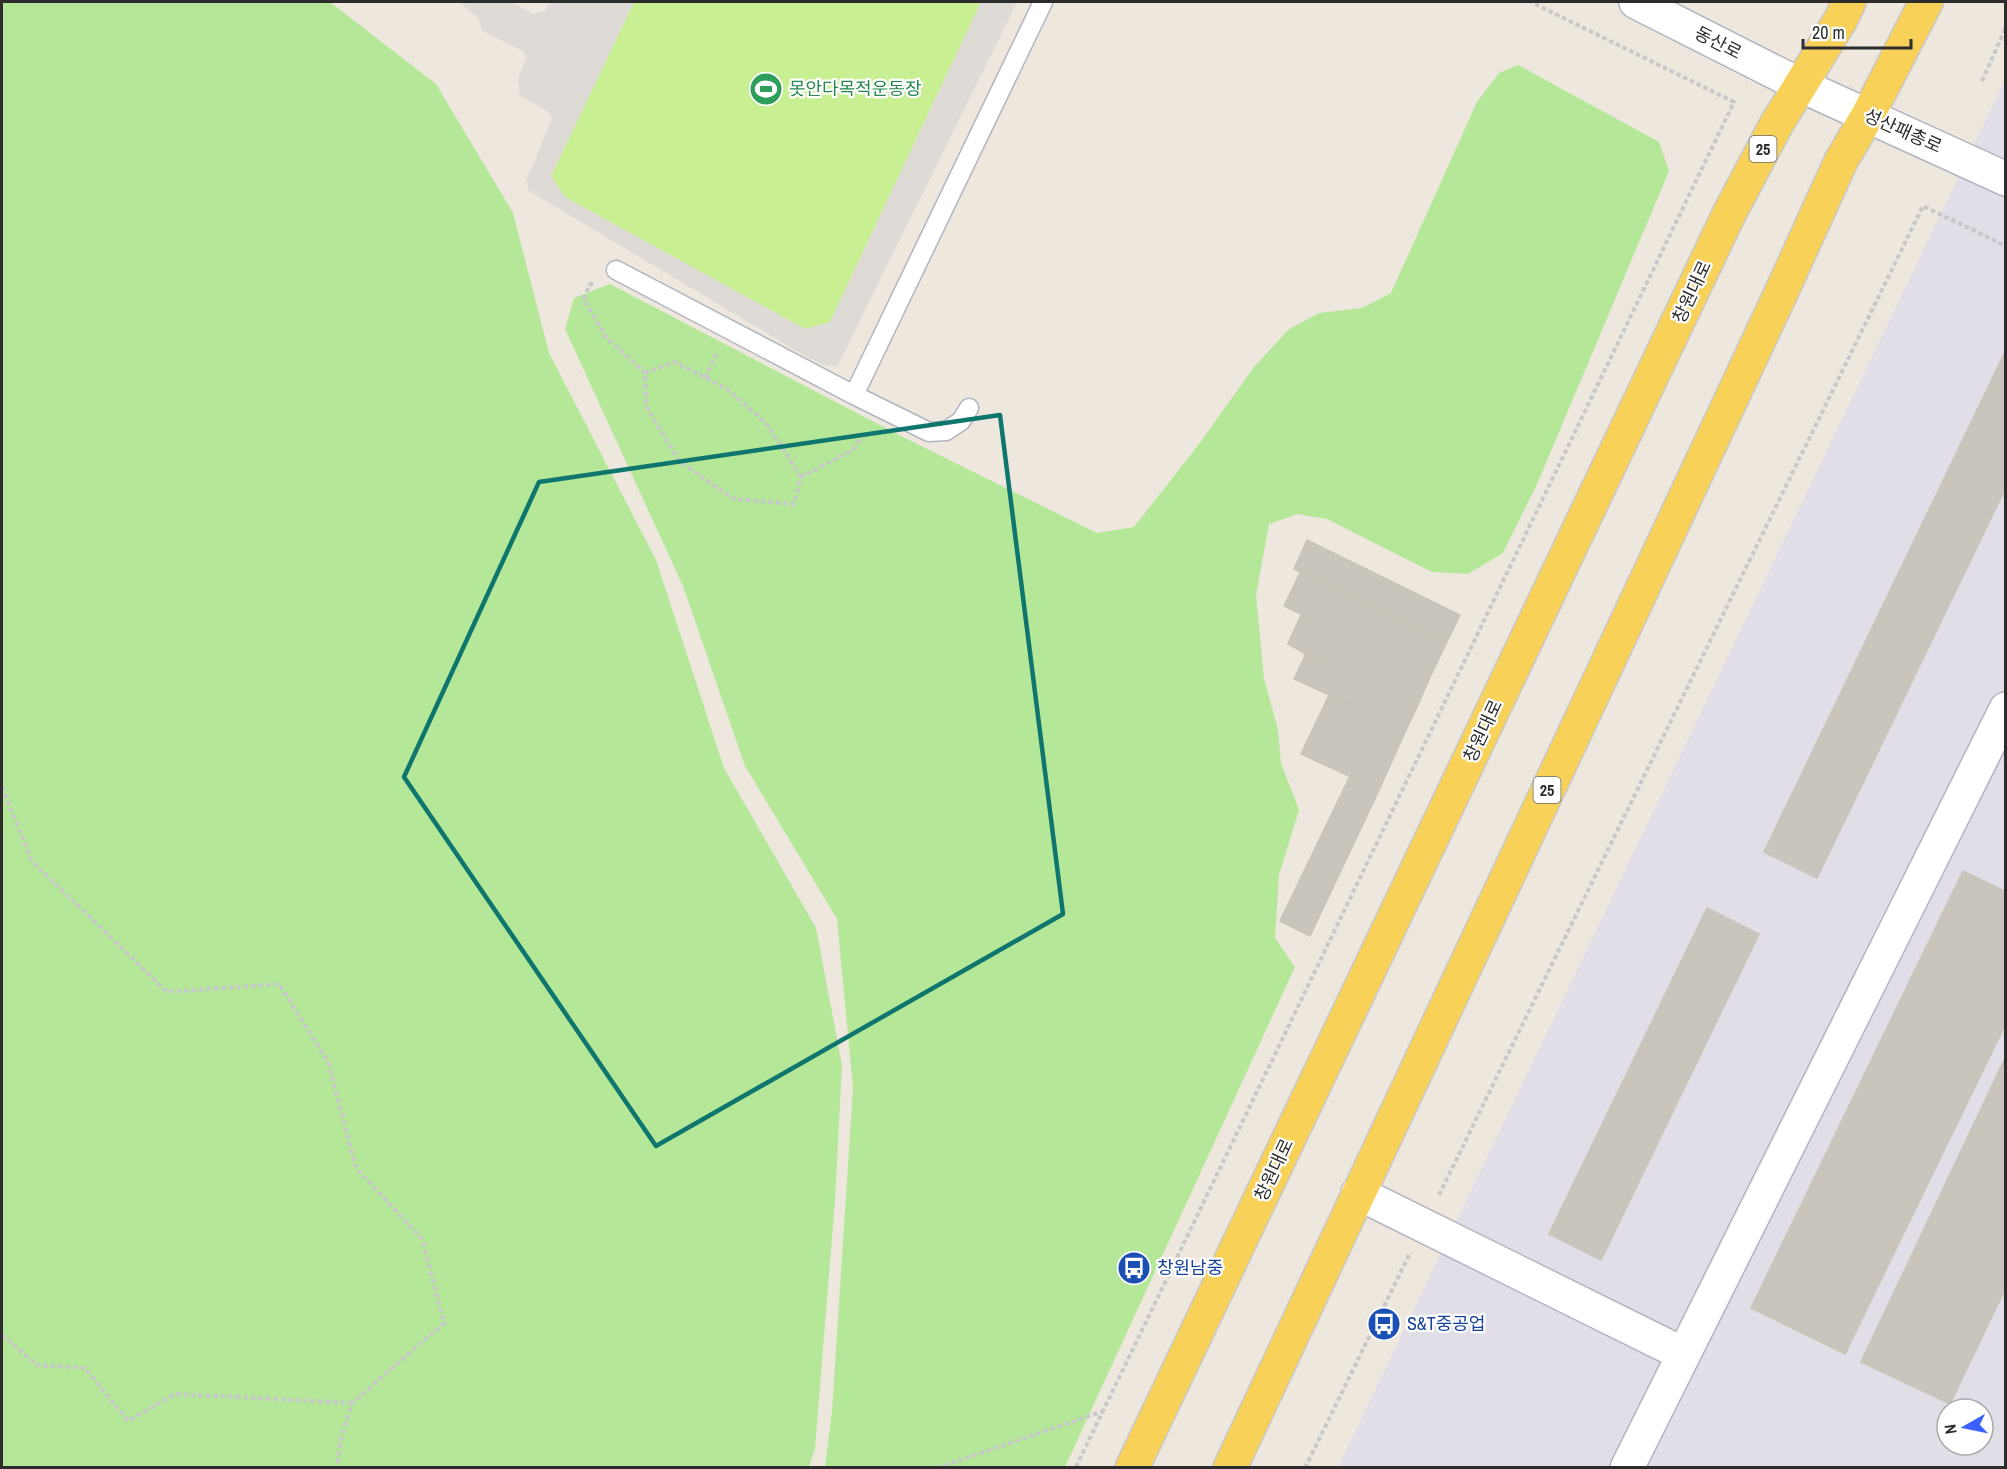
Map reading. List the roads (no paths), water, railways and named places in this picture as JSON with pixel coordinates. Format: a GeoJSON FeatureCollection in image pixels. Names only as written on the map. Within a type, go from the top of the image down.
{"type":"FeatureCollection","features":[{"type":"Feature","properties":{"kind":"main road","name":"창원대로"},"geometry":{"type":"LineString","coordinates":[[1132,1467],[1729,214],[1776,124],[1841,19],[1849,2]]}},
{"type":"Feature","properties":{"kind":"main road","name":"25"},"geometry":{"type":"LineString","coordinates":[[1230,1467],[1781,294],[1812,221],[1841,161],[1868,115],[1926,2]]}},
{"type":"Feature","properties":{"kind":"street","name":"동산로"},"geometry":{"type":"LineString","coordinates":[[1636,2],[1800,85]]}},
{"type":"Feature","properties":{"kind":"street","name":"성산패총로"},"geometry":{"type":"LineString","coordinates":[[1800,85],[2006,179]]}},
{"type":"Feature","properties":{"kind":"street"},"geometry":{"type":"LineString","coordinates":[[1627,1467],[2006,709]]}},
{"type":"Feature","properties":{"kind":"street"},"geometry":{"type":"LineString","coordinates":[[1358,1193],[1683,1354]]}},
{"type":"Feature","properties":{"kind":"lane"},"geometry":{"type":"LineString","coordinates":[[854,395],[1043,2]]}},
{"type":"Feature","properties":{"kind":"lane"},"geometry":{"type":"LineString","coordinates":[[616,270],[929,432],[946,431],[961,421],[969,408]]}},
{"type":"Feature","properties":{"kind":"place","name":"못안다목적운동장"},"geometry":{"type":"Point","coordinates":[766,89]}},
{"type":"Feature","properties":{"kind":"place","name":"창원남중"},"geometry":{"type":"Point","coordinates":[1134,1268]}},
{"type":"Feature","properties":{"kind":"place","name":"S&T중공업"},"geometry":{"type":"Point","coordinates":[1384,1324]}}]}
